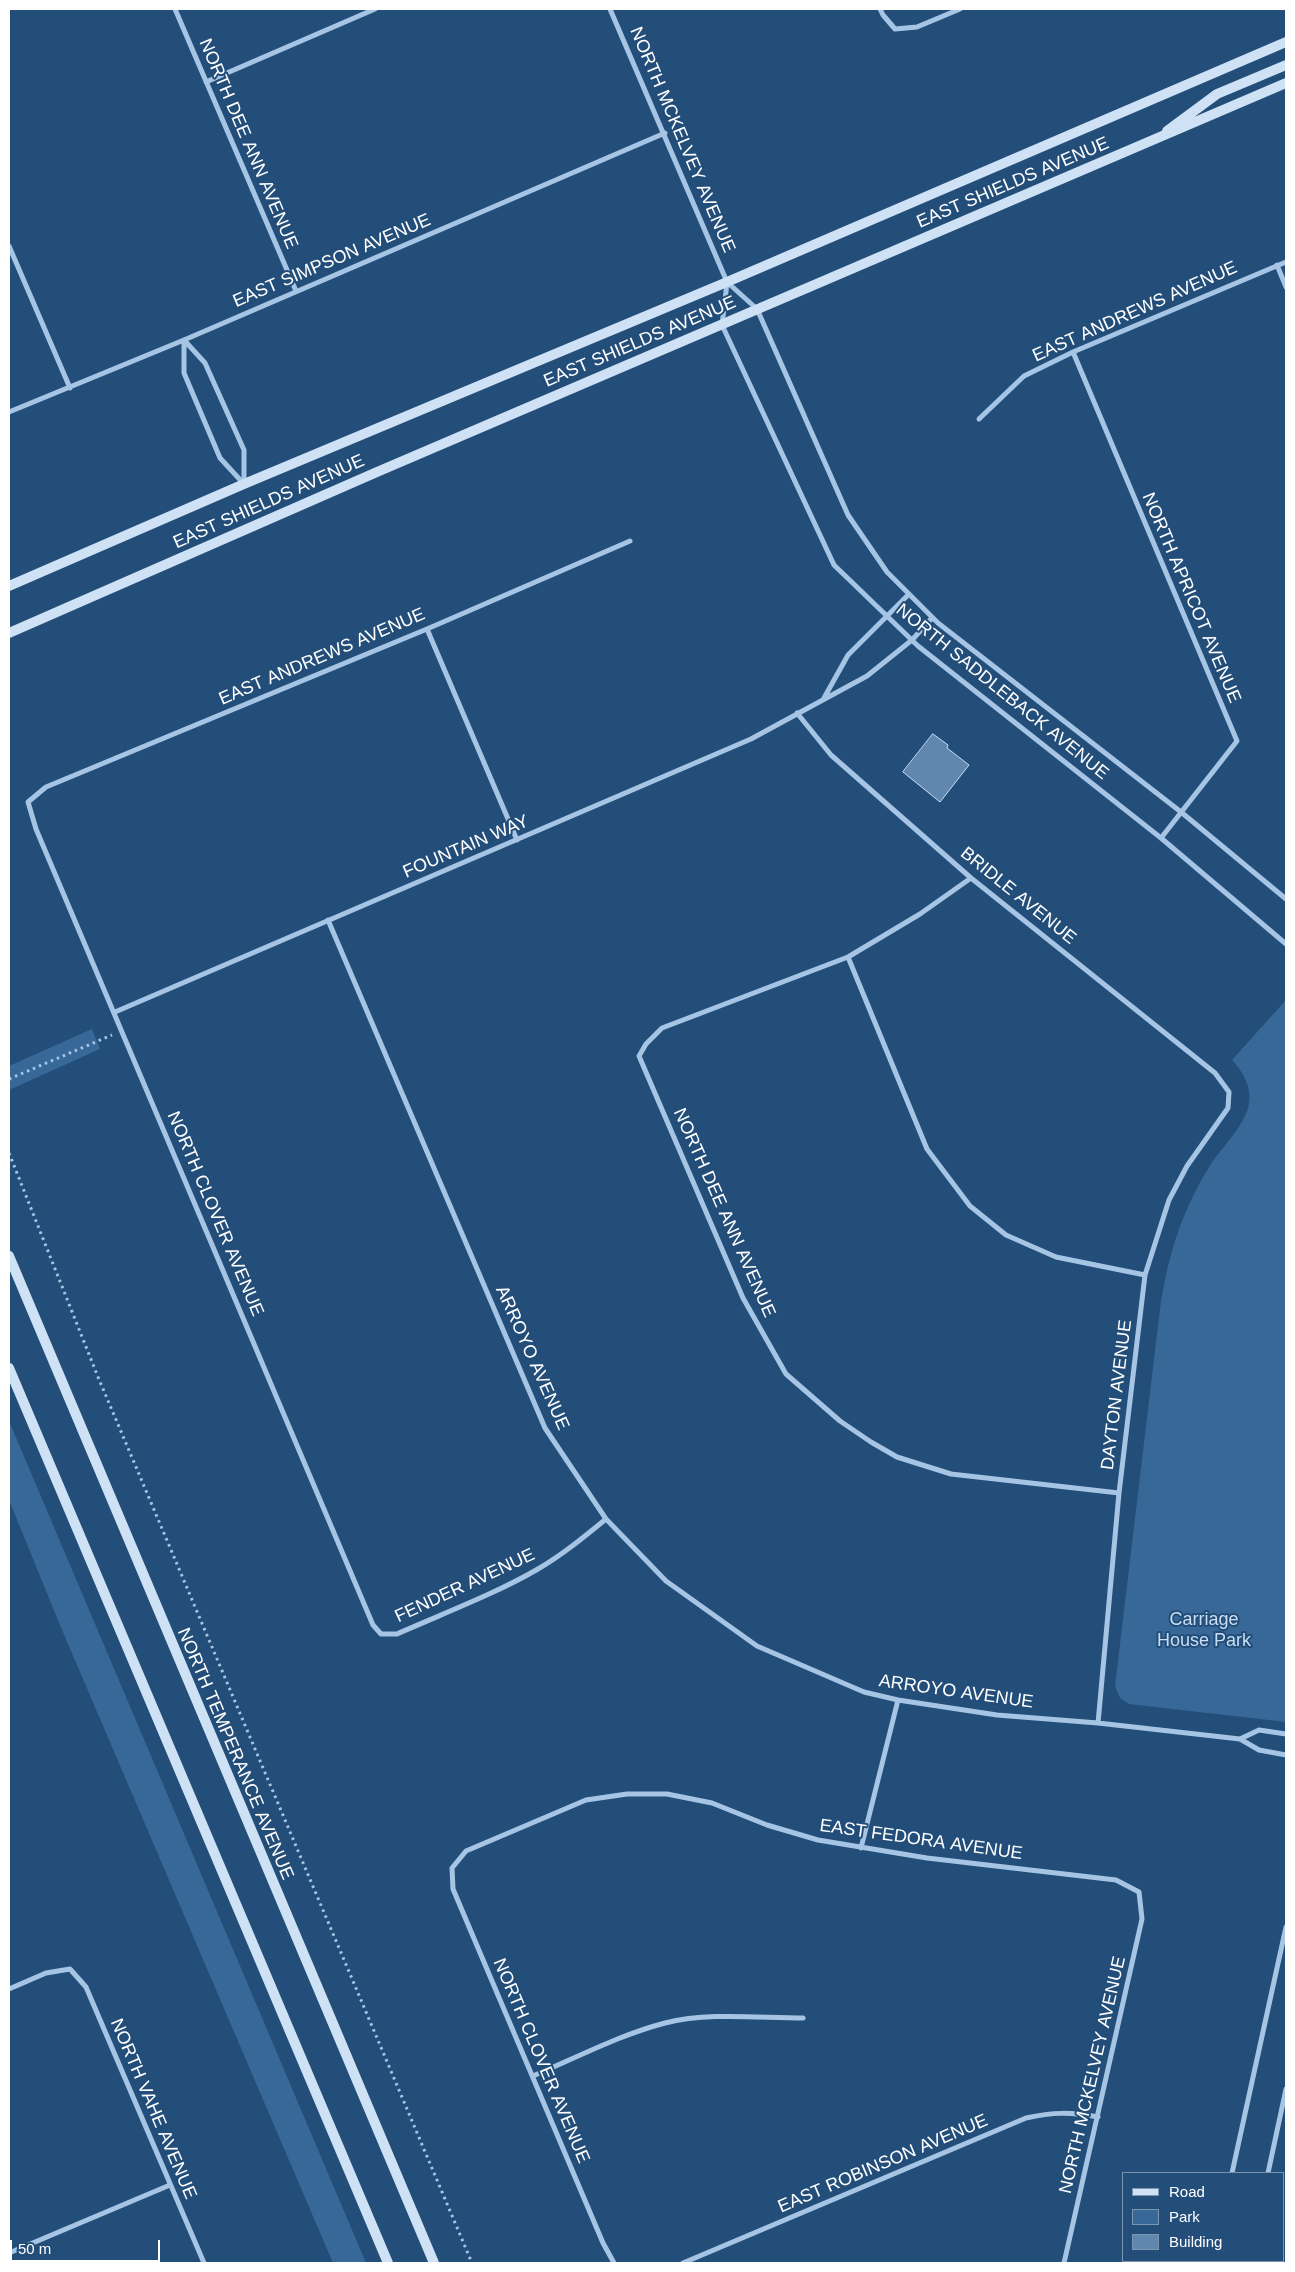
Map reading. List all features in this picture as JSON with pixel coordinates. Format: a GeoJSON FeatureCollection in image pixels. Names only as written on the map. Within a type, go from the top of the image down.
{"type":"FeatureCollection","features":[{"type":"Feature","properties":{"kind":"main road","name":"EAST SHIELDS AVENUE"},"geometry":{"type":"LineString","coordinates":[[9,586],[244,484],[727,282],[1286,42]]}},
{"type":"Feature","properties":{"kind":"main road"},"geometry":{"type":"LineString","coordinates":[[1157,139],[1217,94],[1286,65]]}},
{"type":"Feature","properties":{"kind":"main road","name":"EAST SHIELDS AVENUE"},"geometry":{"type":"LineString","coordinates":[[9,633],[377,472],[1286,83]]}},
{"type":"Feature","properties":{"kind":"main road","name":"NORTH TEMPERANCE AVENUE"},"geometry":{"type":"LineString","coordinates":[[9,1256],[434,2263]]}},
{"type":"Feature","properties":{"kind":"main road"},"geometry":{"type":"LineString","coordinates":[[9,1368],[388,2263]]}},
{"type":"Feature","properties":{"kind":"street","name":"NORTH DEE ANN AVENUE"},"geometry":{"type":"LineString","coordinates":[[175,9],[296,291]]}},
{"type":"Feature","properties":{"kind":"street"},"geometry":{"type":"LineString","coordinates":[[206,82],[375,9]]}},
{"type":"Feature","properties":{"kind":"street","name":"NORTH MCKELVEY AVENUE"},"geometry":{"type":"LineString","coordinates":[[610,9],[665,133],[727,282]]}},
{"type":"Feature","properties":{"kind":"street"},"geometry":{"type":"LineString","coordinates":[[880,9],[883,16],[895,29],[917,27],[960,9]]}},
{"type":"Feature","properties":{"kind":"street","name":"EAST SIMPSON AVENUE"},"geometry":{"type":"LineString","coordinates":[[9,412],[184,340],[665,133]]}},
{"type":"Feature","properties":{"kind":"street"},"geometry":{"type":"LineString","coordinates":[[9,246],[70,388]]}},
{"type":"Feature","properties":{"kind":"street","name":"EAST ANDREWS AVENUE"},"geometry":{"type":"LineString","coordinates":[[979,419],[1024,376],[1073,352],[1286,262]]}},
{"type":"Feature","properties":{"kind":"street"},"geometry":{"type":"LineString","coordinates":[[1277,266],[1286,287]]}},
{"type":"Feature","properties":{"kind":"street"},"geometry":{"type":"LineString","coordinates":[[722,324],[727,282]]}},
{"type":"Feature","properties":{"kind":"street","name":"NORTH SADDLEBACK AVENUE"},"geometry":{"type":"LineString","coordinates":[[727,282],[757,309],[848,516],[887,572],[932,618],[1181,812],[1286,898]]}},
{"type":"Feature","properties":{"kind":"street","name":"NORTH SADDLEBACK AVENUE"},"geometry":{"type":"LineString","coordinates":[[722,324],[834,565],[912,640],[1161,838],[1286,944]]}},
{"type":"Feature","properties":{"kind":"street"},"geometry":{"type":"LineString","coordinates":[[184,340],[206,363],[244,450],[244,484]]}},
{"type":"Feature","properties":{"kind":"street"},"geometry":{"type":"LineString","coordinates":[[184,340],[184,373],[220,458],[244,484]]}},
{"type":"Feature","properties":{"kind":"street","name":"NORTH APRICOT AVENUE"},"geometry":{"type":"LineString","coordinates":[[1073,352],[1237,741],[1161,838]]}},
{"type":"Feature","properties":{"kind":"street","name":"EAST ANDREWS AVENUE"},"geometry":{"type":"LineString","coordinates":[[28,802],[46,787],[427,629],[630,541]]}},
{"type":"Feature","properties":{"kind":"street","name":"FOUNTAIN WAY"},"geometry":{"type":"LineString","coordinates":[[824,698],[848,656],[909,594]]}},
{"type":"Feature","properties":{"kind":"street","name":"FOUNTAIN WAY"},"geometry":{"type":"LineString","coordinates":[[115,1012],[751,739],[868,676],[912,640],[932,618]]}},
{"type":"Feature","properties":{"kind":"street"},"geometry":{"type":"LineString","coordinates":[[427,629],[517,840]]}},
{"type":"Feature","properties":{"kind":"street","name":"BRIDLE AVENUE"},"geometry":{"type":"LineString","coordinates":[[797,714],[831,755],[972,878],[1215,1073],[1229,1092]]}},
{"type":"Feature","properties":{"kind":"street","name":"NORTH CLOVER AVENUE"},"geometry":{"type":"LineString","coordinates":[[28,802],[36,829],[123,1030],[373,1625],[381,1634]]}},
{"type":"Feature","properties":{"kind":"street"},"geometry":{"type":"LineString","coordinates":[[972,878],[920,914],[848,957],[927,1149],[970,1206],[1006,1235],[1056,1257],[1145,1275]]}},
{"type":"Feature","properties":{"kind":"street","name":"ARROYO AVENUE"},"geometry":{"type":"LineString","coordinates":[[328,920],[545,1428],[606,1519],[666,1581],[757,1646],[864,1692],[898,1700],[997,1715],[1098,1723],[1240,1739],[1259,1750],[1286,1755]]}},
{"type":"Feature","properties":{"kind":"street","name":"NORTH DEE ANN AVENUE"},"geometry":{"type":"LineString","coordinates":[[848,957],[662,1028],[646,1044],[639,1056],[743,1298],[786,1374],[840,1421],[871,1442],[897,1456],[951,1474],[1119,1493]]}},
{"type":"Feature","properties":{"kind":"street","name":"DAYTON AVENUE"},"geometry":{"type":"LineString","coordinates":[[1098,1723],[1119,1493],[1145,1275],[1170,1200],[1187,1166],[1228,1108],[1229,1092]]}},
{"type":"Feature","properties":{"kind":"street","name":"FENDER AVENUE"},"geometry":{"type":"LineString","coordinates":[[381,1634],[397,1634],[500,1589],[538,1569],[573,1546],[606,1519]]}},
{"type":"Feature","properties":{"kind":"street"},"geometry":{"type":"LineString","coordinates":[[862,1848],[898,1700]]}},
{"type":"Feature","properties":{"kind":"street","name":"ARROYO AVENUE"},"geometry":{"type":"LineString","coordinates":[[1240,1739],[1259,1730],[1286,1734]]}},
{"type":"Feature","properties":{"kind":"street","name":"EAST FEDORA AVENUE"},"geometry":{"type":"LineString","coordinates":[[452,1868],[466,1851],[586,1800],[627,1794],[666,1794],[712,1803],[767,1825],[818,1840],[862,1848],[1116,1880],[1139,1892]]}},
{"type":"Feature","properties":{"kind":"street","name":"NORTH CLOVER AVENUE"},"geometry":{"type":"LineString","coordinates":[[452,1868],[453,1889],[603,2243],[614,2263]]}},
{"type":"Feature","properties":{"kind":"street","name":"NORTH MCKELVEY AVENUE"},"geometry":{"type":"LineString","coordinates":[[1064,2263],[1142,1919],[1139,1892]]}},
{"type":"Feature","properties":{"kind":"street"},"geometry":{"type":"LineString","coordinates":[[1232,2172],[1286,1926]]}},
{"type":"Feature","properties":{"kind":"street","name":"NORTH VAHE AVENUE"},"geometry":{"type":"LineString","coordinates":[[9,1989],[46,1973],[70,1969],[86,1987],[204,2263]]}},
{"type":"Feature","properties":{"kind":"street"},"geometry":{"type":"LineString","coordinates":[[533,2076],[635,2033],[665,2023],[696,2018],[803,2018]]}},
{"type":"Feature","properties":{"kind":"street"},"geometry":{"type":"LineString","coordinates":[[1268,2172],[1286,2089]]}},
{"type":"Feature","properties":{"kind":"street","name":"EAST ROBINSON AVENUE"},"geometry":{"type":"LineString","coordinates":[[683,2263],[1026,2118],[1051,2112],[1074,2112],[1098,2117]]}},
{"type":"Feature","properties":{"kind":"street"},"geometry":{"type":"LineString","coordinates":[[9,2252],[170,2184]]}},
{"type":"Feature","properties":{"kind":"path"},"geometry":{"type":"LineString","coordinates":[[9,1079],[123,1030]]}},
{"type":"Feature","properties":{"kind":"path"},"geometry":{"type":"LineString","coordinates":[[9,1153],[98,1377],[472,2263]]}},
{"type":"Feature","properties":{"kind":"green space","name":"Carriage House Park"},"geometry":{"type":"Polygon","coordinates":[[[1286,1000],[1286,1722],[1129,1704],[1120,1698],[1115,1686],[1160,1309],[1171,1255],[1176,1237],[1198,1185],[1236,1132],[1248,1108],[1249,1089],[1247,1082],[1232,1060],[1286,1000]]]}},
{"type":"Feature","properties":{"kind":"green space"},"geometry":{"type":"Polygon","coordinates":[[[92,1029],[100,1049],[9,1090],[9,1066],[92,1029]]]}},
{"type":"Feature","properties":{"kind":"green space"},"geometry":{"type":"Polygon","coordinates":[[[9,1421],[366,2263],[333,2263],[62,1630],[9,1500],[9,1421]]]}},
{"type":"Feature","properties":{"kind":"building"},"geometry":{"type":"Polygon","coordinates":[[[933,734],[969,765],[940,802],[903,772],[933,734]]]}}]}
